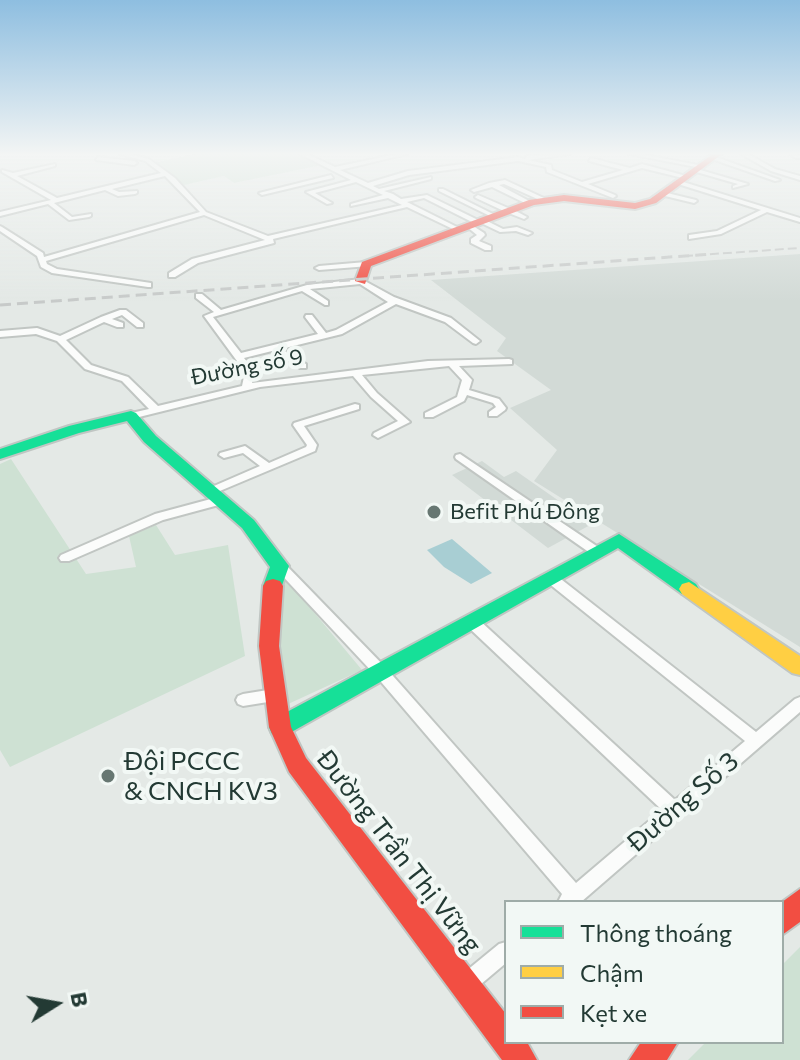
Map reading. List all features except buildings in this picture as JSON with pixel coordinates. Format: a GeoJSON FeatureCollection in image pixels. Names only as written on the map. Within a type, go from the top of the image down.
{"type":"FeatureCollection","features":[{"type":"Feature","properties":{"kind":"street"},"geometry":{"type":"LineString","coordinates":[[0,214],[43,203]]}},
{"type":"Feature","properties":{"kind":"street"},"geometry":{"type":"LineString","coordinates":[[55,203],[71,219],[89,215]]}},
{"type":"Feature","properties":{"kind":"street"},"geometry":{"type":"LineString","coordinates":[[172,275],[195,261],[271,241],[204,213],[196,203]]}},
{"type":"Feature","properties":{"kind":"street"},"geometry":{"type":"LineString","coordinates":[[353,205],[359,203]]}},
{"type":"Feature","properties":{"kind":"street"},"geometry":{"type":"LineString","coordinates":[[267,238],[398,203]]}},
{"type":"Feature","properties":{"kind":"street"},"geometry":{"type":"LineString","coordinates":[[414,203],[499,215]]}},
{"type":"Feature","properties":{"kind":"street"},"geometry":{"type":"LineString","coordinates":[[454,203],[499,215]]}},
{"type":"Feature","properties":{"kind":"street"},"geometry":{"type":"LineString","coordinates":[[472,203],[499,215]]}},
{"type":"Feature","properties":{"kind":"street"},"geometry":{"type":"LineString","coordinates":[[486,203],[499,215]]}},
{"type":"Feature","properties":{"kind":"street"},"geometry":{"type":"LineString","coordinates":[[496,203],[502,231],[517,229],[528,233]]}},
{"type":"Feature","properties":{"kind":"street"},"geometry":{"type":"LineString","coordinates":[[488,248],[474,241],[499,215],[501,203]]}},
{"type":"Feature","properties":{"kind":"street"},"geometry":{"type":"LineString","coordinates":[[246,388],[250,372],[209,319],[219,312],[364,272],[499,215],[543,203]]}},
{"type":"Feature","properties":{"kind":"street"},"geometry":{"type":"LineString","coordinates":[[613,203],[635,206],[641,203]]}},
{"type":"Feature","properties":{"kind":"street"},"geometry":{"type":"LineString","coordinates":[[735,203],[800,220]]}},
{"type":"Feature","properties":{"kind":"street"},"geometry":{"type":"LineString","coordinates":[[692,237],[719,233],[766,210]]}},
{"type":"Feature","properties":{"kind":"street"},"geometry":{"type":"LineString","coordinates":[[148,285],[55,271],[41,261],[204,213]]}},
{"type":"Feature","properties":{"kind":"street"},"geometry":{"type":"LineString","coordinates":[[289,226],[300,231]]}},
{"type":"Feature","properties":{"kind":"street"},"geometry":{"type":"LineString","coordinates":[[0,228],[45,259]]}},
{"type":"Feature","properties":{"kind":"street"},"geometry":{"type":"LineString","coordinates":[[319,268],[364,272],[391,299],[448,320],[476,341]]}},
{"type":"Feature","properties":{"kind":"street"},"geometry":{"type":"LineString","coordinates":[[303,288],[325,303]]}},
{"type":"Feature","properties":{"kind":"street"},"geometry":{"type":"LineString","coordinates":[[199,296],[219,312]]}},
{"type":"Feature","properties":{"kind":"street"},"geometry":{"type":"LineString","coordinates":[[240,356],[324,336],[392,303],[391,299]]}},
{"type":"Feature","properties":{"kind":"street"},"geometry":{"type":"LineString","coordinates":[[60,339],[123,312],[140,325]]}},
{"type":"Feature","properties":{"kind":"street"},"geometry":{"type":"LineString","coordinates":[[309,317],[324,336]]}},
{"type":"Feature","properties":{"kind":"street"},"geometry":{"type":"LineString","coordinates":[[104,319],[120,325]]}},
{"type":"Feature","properties":{"kind":"street"},"geometry":{"type":"LineString","coordinates":[[0,334],[37,331],[60,339],[88,367],[125,379],[156,410]]}},
{"type":"Feature","properties":{"kind":"street"},"geometry":{"type":"LineString","coordinates":[[274,348],[303,366]]}},
{"type":"Feature","properties":{"kind":"street","name":"Đường số 9"},"geometry":{"type":"LineString","coordinates":[[0,454],[74,429],[246,388],[451,363],[509,362]]}},
{"type":"Feature","properties":{"kind":"street"},"geometry":{"type":"LineString","coordinates":[[429,415],[461,399],[466,377],[451,363]]}},
{"type":"Feature","properties":{"kind":"street"},"geometry":{"type":"LineString","coordinates":[[356,373],[374,395],[405,422],[378,435]]}},
{"type":"Feature","properties":{"kind":"street"},"geometry":{"type":"LineString","coordinates":[[463,391],[490,397],[501,408],[493,414]]}},
{"type":"Feature","properties":{"kind":"street"},"geometry":{"type":"LineString","coordinates":[[65,558],[159,517],[217,496],[267,466],[311,449],[298,425],[355,407]]}},
{"type":"Feature","properties":{"kind":"street"},"geometry":{"type":"LineString","coordinates":[[131,416],[150,439],[248,524],[280,566],[381,672],[571,899]]}},
{"type":"Feature","properties":{"kind":"street"},"geometry":{"type":"LineString","coordinates":[[224,455],[245,449],[267,466]]}},
{"type":"Feature","properties":{"kind":"street"},"geometry":{"type":"LineString","coordinates":[[460,457],[597,552]]}},
{"type":"Feature","properties":{"kind":"street"},"geometry":{"type":"LineString","coordinates":[[280,727],[619,540],[800,667]]}},
{"type":"Feature","properties":{"kind":"street","name":"Đường Trần Thị Vững"},"geometry":{"type":"LineString","coordinates":[[280,566],[272,588],[269,646],[280,727],[297,765],[467,983],[504,1036]]}},
{"type":"Feature","properties":{"kind":"street"},"geometry":{"type":"LineString","coordinates":[[552,579],[755,740]]}},
{"type":"Feature","properties":{"kind":"street"},"geometry":{"type":"LineString","coordinates":[[473,623],[673,809]]}},
{"type":"Feature","properties":{"kind":"street"},"geometry":{"type":"LineString","coordinates":[[243,700],[274,695]]}},
{"type":"Feature","properties":{"kind":"street","name":"Đường Số 3"},"geometry":{"type":"LineString","coordinates":[[571,899],[800,703]]}},
{"type":"Feature","properties":{"kind":"street"},"geometry":{"type":"LineString","coordinates":[[784,919],[800,903]]}},
{"type":"Feature","properties":{"kind":"street"},"geometry":{"type":"LineString","coordinates":[[467,983],[504,953]]}},
{"type":"Feature","properties":{"kind":"street"},"geometry":{"type":"LineString","coordinates":[[645,1060],[661,1044]]}},
{"type":"Feature","properties":{"kind":"shaded area"},"geometry":{"type":"Polygon","coordinates":[[[800,254],[800,647],[534,481],[557,450],[510,408],[551,390],[497,351],[506,338],[431,280],[800,254]]]}},
{"type":"Feature","properties":{"kind":"shaded area"},"geometry":{"type":"Polygon","coordinates":[[[482,461],[504,477],[516,471],[592,524],[548,548],[452,475],[482,461]]]}},
{"type":"Feature","properties":{"kind":"green space"},"geometry":{"type":"Polygon","coordinates":[[[11,459],[86,574],[136,567],[129,536],[156,525],[175,555],[228,545],[245,656],[10,767],[0,750],[0,464],[11,459]]]}},
{"type":"Feature","properties":{"kind":"green space"},"geometry":{"type":"Polygon","coordinates":[[[283,575],[362,670],[286,705],[275,634],[283,575]]]}},
{"type":"Feature","properties":{"kind":"green space"},"geometry":{"type":"Polygon","coordinates":[[[800,947],[800,1060],[688,1060],[704,1044],[784,1044],[784,963],[800,947]]]}},
{"type":"Feature","properties":{"kind":"water"},"geometry":{"type":"Polygon","coordinates":[[[452,539],[492,573],[471,584],[444,567],[427,550],[452,539]]]}},
{"type":"Feature","properties":{"kind":"railway"},"geometry":{"type":"LineString","coordinates":[[686,256],[800,248]]}},
{"type":"Feature","properties":{"kind":"railway"},"geometry":{"type":"LineString","coordinates":[[686,256],[712,254]]}},
{"type":"Feature","properties":{"kind":"railway"},"geometry":{"type":"LineString","coordinates":[[0,305],[686,256]]}},
{"type":"Feature","properties":{"kind":"traffic: fast"},"geometry":{"type":"LineString","coordinates":[[0,454],[74,429],[131,416],[150,439],[248,524],[280,566],[273,586]]}},
{"type":"Feature","properties":{"kind":"traffic: fast"},"geometry":{"type":"LineString","coordinates":[[280,727],[619,540],[689,589]]}},
{"type":"Feature","properties":{"kind":"traffic: slow"},"geometry":{"type":"LineString","coordinates":[[689,589],[800,667]]}},
{"type":"Feature","properties":{"kind":"traffic: jam"},"geometry":{"type":"LineString","coordinates":[[361,281],[366,264],[528,203]]}},
{"type":"Feature","properties":{"kind":"traffic: jam"},"geometry":{"type":"LineString","coordinates":[[613,203],[635,206],[644,203]]}},
{"type":"Feature","properties":{"kind":"traffic: jam"},"geometry":{"type":"LineString","coordinates":[[273,586],[269,646],[280,727],[297,765],[504,1036]]}},
{"type":"Feature","properties":{"kind":"traffic: jam"},"geometry":{"type":"LineString","coordinates":[[784,919],[800,903]]}},
{"type":"Feature","properties":{"kind":"traffic: jam"},"geometry":{"type":"LineString","coordinates":[[509,1044],[521,1060]]}},
{"type":"Feature","properties":{"kind":"traffic: jam"},"geometry":{"type":"LineString","coordinates":[[645,1060],[661,1044]]}},
{"type":"Feature","properties":{"kind":"place","name":"Befit Phú Đông"},"geometry":{"type":"Point","coordinates":[434,512]}},
{"type":"Feature","properties":{"kind":"place","name":"Đội PCCC & CNCH KV3"},"geometry":{"type":"Point","coordinates":[108,776]}}]}
